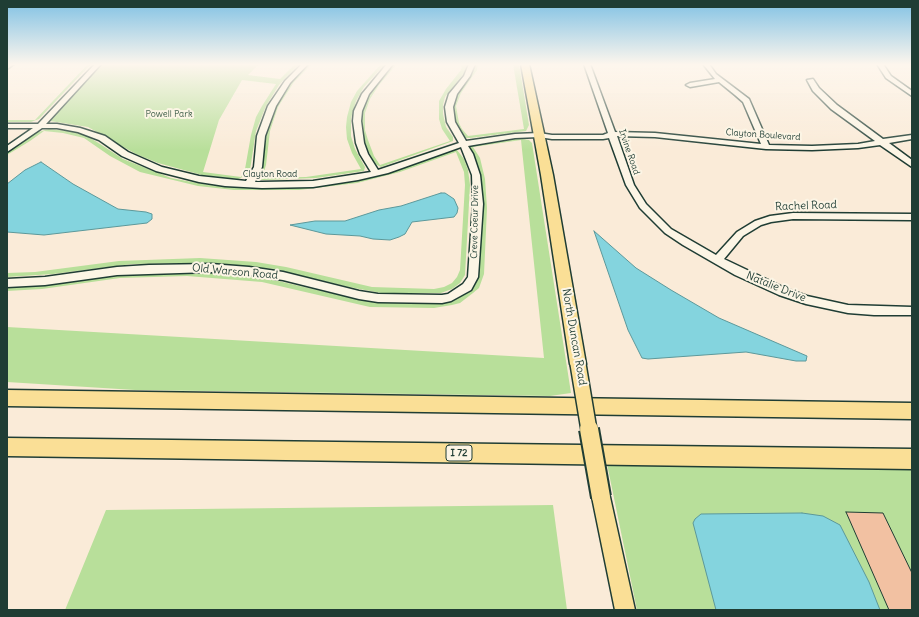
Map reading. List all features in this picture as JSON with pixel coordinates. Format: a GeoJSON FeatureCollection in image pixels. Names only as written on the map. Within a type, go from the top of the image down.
{"type":"FeatureCollection","features":[{"type":"Feature","properties":{"kind":"highway"},"geometry":{"type":"LineString","coordinates":[[7,398],[912,411]]}},
{"type":"Feature","properties":{"kind":"highway","name":"I 72"},"geometry":{"type":"LineString","coordinates":[[7,447],[912,459]]}},
{"type":"Feature","properties":{"kind":"main road","name":"North Duncan Road"},"geometry":{"type":"LineString","coordinates":[[531,93],[547,175],[601,497],[625,610]]}},
{"type":"Feature","properties":{"kind":"street"},"geometry":{"type":"LineString","coordinates":[[7,150],[29,137],[71,93]]}},
{"type":"Feature","properties":{"kind":"street"},"geometry":{"type":"LineString","coordinates":[[249,185],[258,166],[261,136],[272,106],[280,93]]}},
{"type":"Feature","properties":{"kind":"street"},"geometry":{"type":"LineString","coordinates":[[367,93],[358,111],[357,122],[360,143],[364,154],[376,173]]}},
{"type":"Feature","properties":{"kind":"street","name":"Creve Coeur Drive"},"geometry":{"type":"LineString","coordinates":[[454,93],[449,107],[451,122],[472,161],[476,175],[478,204],[473,277],[467,287],[461,292]]}},
{"type":"Feature","properties":{"kind":"street","name":"Irvine Road"},"geometry":{"type":"LineString","coordinates":[[598,93],[634,193],[653,217],[674,235]]}},
{"type":"Feature","properties":{"kind":"street"},"geometry":{"type":"LineString","coordinates":[[738,93],[746,101],[766,147]]}},
{"type":"Feature","properties":{"kind":"street"},"geometry":{"type":"LineString","coordinates":[[820,93],[834,107],[912,164]]}},
{"type":"Feature","properties":{"kind":"street","name":"Clayton Road"},"geometry":{"type":"LineString","coordinates":[[7,126],[70,128],[91,133],[141,162],[177,174],[219,182],[249,185],[313,184],[342,180],[376,173],[463,144],[492,138],[539,135]]}},
{"type":"Feature","properties":{"kind":"street","name":"Clayton Boulevard"},"geometry":{"type":"LineString","coordinates":[[539,135],[552,137],[603,137],[613,134],[675,136],[766,147],[835,148],[912,137]]}},
{"type":"Feature","properties":{"kind":"street","name":"Rachel Road"},"geometry":{"type":"LineString","coordinates":[[717,260],[740,234],[758,223],[770,219],[793,216],[912,217]]}},
{"type":"Feature","properties":{"kind":"street","name":"Natalie Drive"},"geometry":{"type":"LineString","coordinates":[[674,235],[717,260],[764,284],[806,300],[848,309],[912,311]]}},
{"type":"Feature","properties":{"kind":"street","name":"Old Warson Road"},"geometry":{"type":"LineString","coordinates":[[7,283],[117,271],[185,268],[249,271],[282,276],[359,295],[378,298],[442,299],[461,292]]}},
{"type":"Feature","properties":{"kind":"street"},"geometry":{"type":"LineString","coordinates":[[840,458],[912,454]]}},
{"type":"Feature","properties":{"kind":"green space"},"geometry":{"type":"Polygon","coordinates":[[[61,93],[64,93],[39,119],[31,122],[7,122],[7,120],[35,120],[61,93]]]}},
{"type":"Feature","properties":{"kind":"green space","name":"Powell Park"},"geometry":{"type":"Polygon","coordinates":[[[75,93],[235,93],[219,120],[203,172],[241,177],[245,169],[256,117],[270,93],[274,93],[266,106],[256,131],[250,170],[247,175],[238,179],[202,175],[158,163],[136,154],[88,127],[50,121],[75,93]]]}},
{"type":"Feature","properties":{"kind":"green space"},"geometry":{"type":"Polygon","coordinates":[[[282,93],[287,93],[278,107],[270,131],[266,165],[262,178],[306,177],[361,169],[352,153],[347,139],[346,127],[351,102],[356,93],[361,93],[356,101],[351,118],[351,136],[355,149],[365,167],[364,171],[316,178],[259,179],[258,175],[263,157],[265,132],[271,114],[282,93]]]}},
{"type":"Feature","properties":{"kind":"green space"},"geometry":{"type":"Polygon","coordinates":[[[370,93],[374,93],[365,113],[365,130],[374,156],[380,165],[450,141],[442,129],[439,119],[439,101],[444,93],[448,93],[445,97],[443,114],[446,127],[453,137],[453,141],[381,167],[375,164],[363,141],[360,131],[363,106],[370,93]]]}},
{"type":"Feature","properties":{"kind":"green space"},"geometry":{"type":"Polygon","coordinates":[[[457,93],[461,93],[456,106],[459,123],[468,136],[524,129],[518,93],[524,93],[529,125],[526,131],[466,138],[461,135],[453,121],[452,102],[457,93]]]}},
{"type":"Feature","properties":{"kind":"green space"},"geometry":{"type":"Polygon","coordinates":[[[49,129],[85,135],[123,159],[171,178],[208,185],[241,188],[303,187],[362,180],[452,150],[457,150],[464,159],[468,170],[470,185],[465,275],[460,283],[452,289],[441,293],[381,293],[274,269],[210,263],[132,264],[53,274],[7,277],[7,273],[35,272],[119,261],[200,258],[256,262],[286,267],[372,287],[434,289],[444,287],[452,283],[460,270],[465,185],[464,172],[456,152],[400,172],[357,183],[299,190],[234,190],[198,186],[140,172],[110,156],[84,138],[63,133],[44,131],[7,155],[7,152],[38,132],[49,129]]]}},
{"type":"Feature","properties":{"kind":"green space"},"geometry":{"type":"Polygon","coordinates":[[[517,138],[529,140],[532,143],[571,393],[550,396],[135,390],[7,382],[7,327],[544,358],[521,140],[473,147],[480,158],[485,179],[487,208],[484,274],[479,288],[460,303],[434,308],[370,307],[262,282],[187,276],[120,278],[42,289],[7,291],[7,287],[102,276],[139,273],[198,272],[250,276],[274,280],[360,300],[438,303],[454,300],[466,292],[481,183],[480,174],[470,149],[471,146],[517,138]]]}},
{"type":"Feature","properties":{"kind":"green space"},"geometry":{"type":"Polygon","coordinates":[[[607,464],[912,470],[912,610],[637,610],[607,464]]]}},
{"type":"Feature","properties":{"kind":"green space"},"geometry":{"type":"Polygon","coordinates":[[[553,505],[567,610],[65,610],[106,510],[553,505]]]}},
{"type":"Feature","properties":{"kind":"water"},"geometry":{"type":"Polygon","coordinates":[[[41,162],[73,184],[118,209],[146,212],[152,214],[152,219],[147,223],[44,235],[7,232],[7,184],[25,170],[41,162]]]}},
{"type":"Feature","properties":{"kind":"water"},"geometry":{"type":"Polygon","coordinates":[[[445,193],[454,199],[458,208],[454,217],[412,222],[405,234],[390,240],[326,234],[290,225],[315,221],[345,221],[379,210],[401,206],[445,193]]]}},
{"type":"Feature","properties":{"kind":"water"},"geometry":{"type":"Polygon","coordinates":[[[594,231],[636,268],[671,290],[719,318],[807,356],[806,361],[796,361],[746,352],[648,359],[642,358],[628,330],[594,231]]]}},
{"type":"Feature","properties":{"kind":"water"},"geometry":{"type":"Polygon","coordinates":[[[802,513],[823,516],[840,525],[869,582],[880,610],[716,610],[693,523],[695,519],[701,514],[802,513]]]}},
{"type":"Feature","properties":{"kind":"building"},"geometry":{"type":"Polygon","coordinates":[[[846,512],[883,513],[912,573],[912,610],[889,610],[846,512]]]}}]}
